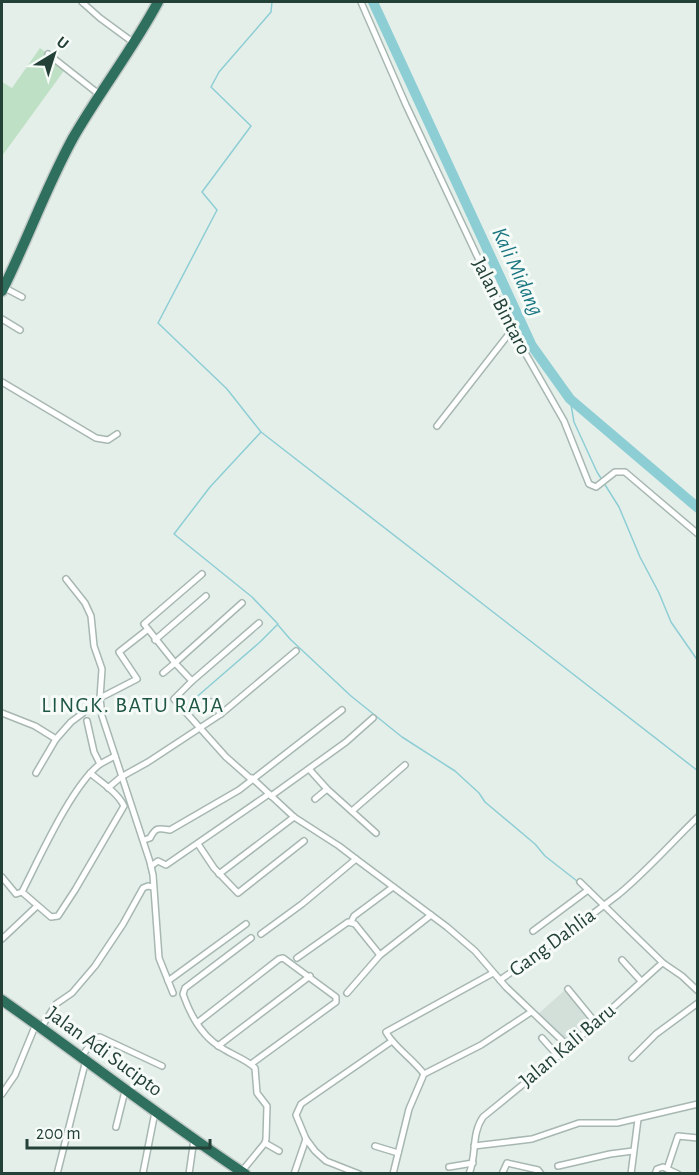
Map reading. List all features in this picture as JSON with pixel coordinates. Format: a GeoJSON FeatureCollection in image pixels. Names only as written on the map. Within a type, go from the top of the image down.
{"type":"FeatureCollection","features":[{"type":"Feature","properties":{"kind":"highway"},"geometry":{"type":"LineString","coordinates":[[2,289],[64,154],[158,2]]}},
{"type":"Feature","properties":{"kind":"highway","name":"Jalan Adi Sucipto"},"geometry":{"type":"LineString","coordinates":[[2,1000],[84,1058],[154,1112],[243,1172]]}},
{"type":"Feature","properties":{"kind":"street"},"geometry":{"type":"LineString","coordinates":[[82,2],[134,43]]}},
{"type":"Feature","properties":{"kind":"street","name":"Jalan Bintaro"},"geometry":{"type":"LineString","coordinates":[[361,2],[406,105],[512,330],[564,421],[589,484],[594,487],[618,471],[628,474],[698,534]]}},
{"type":"Feature","properties":{"kind":"street"},"geometry":{"type":"LineString","coordinates":[[48,54],[100,94]]}},
{"type":"Feature","properties":{"kind":"street"},"geometry":{"type":"LineString","coordinates":[[2,289],[22,297]]}},
{"type":"Feature","properties":{"kind":"street"},"geometry":{"type":"LineString","coordinates":[[2,319],[20,330]]}},
{"type":"Feature","properties":{"kind":"street"},"geometry":{"type":"LineString","coordinates":[[437,426],[512,330]]}},
{"type":"Feature","properties":{"kind":"street"},"geometry":{"type":"LineString","coordinates":[[2,381],[99,439],[108,440],[117,434]]}},
{"type":"Feature","properties":{"kind":"street"},"geometry":{"type":"LineString","coordinates":[[192,681],[155,640],[144,624],[202,574]]}},
{"type":"Feature","properties":{"kind":"street"},"geometry":{"type":"LineString","coordinates":[[66,579],[85,603],[91,616],[94,646],[102,669],[100,698],[102,716],[151,866],[159,958],[173,993]]}},
{"type":"Feature","properties":{"kind":"street"},"geometry":{"type":"LineString","coordinates":[[155,640],[206,596]]}},
{"type":"Feature","properties":{"kind":"street"},"geometry":{"type":"LineString","coordinates":[[163,673],[242,603]]}},
{"type":"Feature","properties":{"kind":"street"},"geometry":{"type":"LineString","coordinates":[[259,623],[174,699],[226,758],[294,817],[339,846],[475,951],[531,1012],[569,1047]]}},
{"type":"Feature","properties":{"kind":"street"},"geometry":{"type":"LineString","coordinates":[[100,698],[137,679],[119,652],[147,630]]}},
{"type":"Feature","properties":{"kind":"street"},"geometry":{"type":"LineString","coordinates":[[108,788],[121,777],[221,714],[296,651]]}},
{"type":"Feature","properties":{"kind":"street"},"geometry":{"type":"LineString","coordinates":[[211,702],[221,714]]}},
{"type":"Feature","properties":{"kind":"street"},"geometry":{"type":"LineString","coordinates":[[144,840],[150,838],[154,830],[158,828],[170,830],[239,790],[342,710]]}},
{"type":"Feature","properties":{"kind":"street"},"geometry":{"type":"LineString","coordinates":[[2,713],[35,726],[56,739]]}},
{"type":"Feature","properties":{"kind":"street"},"geometry":{"type":"LineString","coordinates":[[36,773],[56,739],[71,722],[83,713]]}},
{"type":"Feature","properties":{"kind":"street"},"geometry":{"type":"LineString","coordinates":[[151,866],[158,861],[166,865],[309,770],[373,718]]}},
{"type":"Feature","properties":{"kind":"street"},"geometry":{"type":"LineString","coordinates":[[87,721],[94,752],[100,764]]}},
{"type":"Feature","properties":{"kind":"street"},"geometry":{"type":"LineString","coordinates":[[2,877],[16,894],[22,892],[59,823],[90,773],[100,764],[115,756]]}},
{"type":"Feature","properties":{"kind":"street"},"geometry":{"type":"LineString","coordinates":[[352,811],[405,765]]}},
{"type":"Feature","properties":{"kind":"street"},"geometry":{"type":"LineString","coordinates":[[309,770],[376,833]]}},
{"type":"Feature","properties":{"kind":"street"},"geometry":{"type":"LineString","coordinates":[[22,892],[51,917],[55,917],[75,890],[124,806],[122,801],[90,773]]}},
{"type":"Feature","properties":{"kind":"street"},"geometry":{"type":"LineString","coordinates":[[315,799],[327,789]]}},
{"type":"Feature","properties":{"kind":"street"},"geometry":{"type":"LineString","coordinates":[[219,874],[294,817]]}},
{"type":"Feature","properties":{"kind":"street","name":"Gang Dahlia"},"geometry":{"type":"LineString","coordinates":[[500,980],[565,936],[620,892],[698,817]]}},
{"type":"Feature","properties":{"kind":"street"},"geometry":{"type":"LineString","coordinates":[[198,844],[219,874],[240,893],[304,841]]}},
{"type":"Feature","properties":{"kind":"street"},"geometry":{"type":"LineString","coordinates":[[261,934],[356,860]]}},
{"type":"Feature","properties":{"kind":"street"},"geometry":{"type":"LineString","coordinates":[[580,882],[663,963],[698,991]]}},
{"type":"Feature","properties":{"kind":"street"},"geometry":{"type":"LineString","coordinates":[[2,1094],[15,1075],[39,1026],[56,1004],[72,993],[95,966],[123,924],[142,889],[146,886],[153,887]]}},
{"type":"Feature","properties":{"kind":"street"},"geometry":{"type":"LineString","coordinates":[[351,922],[354,916],[393,887]]}},
{"type":"Feature","properties":{"kind":"street"},"geometry":{"type":"LineString","coordinates":[[533,931],[588,890]]}},
{"type":"Feature","properties":{"kind":"street"},"geometry":{"type":"LineString","coordinates":[[2,939],[37,906]]}},
{"type":"Feature","properties":{"kind":"street"},"geometry":{"type":"LineString","coordinates":[[347,993],[380,955],[431,915]]}},
{"type":"Feature","properties":{"kind":"street"},"geometry":{"type":"LineString","coordinates":[[351,922],[380,955]]}},
{"type":"Feature","properties":{"kind":"street"},"geometry":{"type":"LineString","coordinates":[[297,958],[345,923],[351,922]]}},
{"type":"Feature","properties":{"kind":"street"},"geometry":{"type":"LineString","coordinates":[[168,981],[246,924]]}},
{"type":"Feature","properties":{"kind":"street"},"geometry":{"type":"LineString","coordinates":[[243,1172],[265,1143],[267,1106],[257,1093],[256,1073],[251,1064],[218,1047],[196,1023],[185,1001],[183,991],[251,938]]}},
{"type":"Feature","properties":{"kind":"street"},"geometry":{"type":"LineString","coordinates":[[196,1023],[279,959],[287,960],[336,997],[336,1002],[251,1064]]}},
{"type":"Feature","properties":{"kind":"street"},"geometry":{"type":"LineString","coordinates":[[622,960],[641,981]]}},
{"type":"Feature","properties":{"kind":"street","name":"Jalan Kali Baru"},"geometry":{"type":"LineString","coordinates":[[469,1173],[473,1163],[475,1133],[483,1117],[569,1047],[663,963]]}},
{"type":"Feature","properties":{"kind":"street"},"geometry":{"type":"LineString","coordinates":[[424,1074],[416,1062],[392,1041],[386,1032],[493,973]]}},
{"type":"Feature","properties":{"kind":"street"},"geometry":{"type":"LineString","coordinates":[[218,1047],[310,976]]}},
{"type":"Feature","properties":{"kind":"street"},"geometry":{"type":"LineString","coordinates":[[568,989],[595,1022]]}},
{"type":"Feature","properties":{"kind":"street"},"geometry":{"type":"LineString","coordinates":[[632,1058],[652,1037],[698,1003]]}},
{"type":"Feature","properties":{"kind":"street"},"geometry":{"type":"LineString","coordinates":[[393,1173],[412,1098],[424,1074],[481,1045],[531,1012]]}},
{"type":"Feature","properties":{"kind":"street"},"geometry":{"type":"LineString","coordinates":[[57,1173],[84,1058],[95,1038],[100,1037],[162,1066]]}},
{"type":"Feature","properties":{"kind":"street"},"geometry":{"type":"LineString","coordinates":[[542,1038],[558,1056]]}},
{"type":"Feature","properties":{"kind":"street"},"geometry":{"type":"LineString","coordinates":[[359,1173],[322,1159],[306,1139],[296,1115],[301,1104],[392,1041]]}},
{"type":"Feature","properties":{"kind":"street"},"geometry":{"type":"LineString","coordinates":[[116,1127],[126,1090]]}},
{"type":"Feature","properties":{"kind":"street"},"geometry":{"type":"LineString","coordinates":[[474,1146],[532,1138],[579,1123],[618,1123],[698,1104]]}},
{"type":"Feature","properties":{"kind":"street"},"geometry":{"type":"LineString","coordinates":[[143,1173],[154,1112]]}},
{"type":"Feature","properties":{"kind":"street"},"geometry":{"type":"LineString","coordinates":[[631,1173],[638,1119]]}},
{"type":"Feature","properties":{"kind":"street"},"geometry":{"type":"LineString","coordinates":[[667,1169],[678,1136],[698,1138]]}},
{"type":"Feature","properties":{"kind":"street"},"geometry":{"type":"LineString","coordinates":[[189,1173],[194,1139]]}},
{"type":"Feature","properties":{"kind":"street"},"geometry":{"type":"LineString","coordinates":[[294,1173],[306,1139]]}},
{"type":"Feature","properties":{"kind":"street"},"geometry":{"type":"LineString","coordinates":[[265,1143],[279,1151]]}},
{"type":"Feature","properties":{"kind":"street"},"geometry":{"type":"LineString","coordinates":[[375,1146],[398,1153]]}},
{"type":"Feature","properties":{"kind":"street"},"geometry":{"type":"LineString","coordinates":[[558,1166],[633,1151]]}},
{"type":"Feature","properties":{"kind":"street"},"geometry":{"type":"LineString","coordinates":[[449,1167],[473,1163]]}},
{"type":"Feature","properties":{"kind":"street"},"geometry":{"type":"LineString","coordinates":[[502,1173],[507,1163],[538,1170],[541,1173]]}},
{"type":"Feature","properties":{"kind":"street"},"geometry":{"type":"LineString","coordinates":[[655,1173],[659,1168],[678,1173]]}},
{"type":"Feature","properties":{"kind":"shaded area"},"geometry":{"type":"Polygon","coordinates":[[[565,990],[590,1019],[566,1043],[537,1015],[565,990]]]}},
{"type":"Feature","properties":{"kind":"green space"},"geometry":{"type":"Polygon","coordinates":[[[40,48],[66,68],[2,156],[2,82],[12,88],[40,48]]]}},
{"type":"Feature","properties":{"kind":"waterway"},"geometry":{"type":"LineString","coordinates":[[272,2],[271,12],[219,72],[211,87],[251,126],[202,192],[217,210],[158,323],[227,389],[261,432],[698,771]]}},
{"type":"Feature","properties":{"kind":"waterway","name":"Kali Midang"},"geometry":{"type":"LineString","coordinates":[[373,2],[532,346],[570,399],[698,508]]}},
{"type":"Feature","properties":{"kind":"waterway"},"geometry":{"type":"LineString","coordinates":[[570,399],[574,422],[597,472],[619,507],[671,622],[698,661]]}},
{"type":"Feature","properties":{"kind":"waterway"},"geometry":{"type":"LineString","coordinates":[[185,707],[278,624],[252,597],[174,534],[210,487],[261,432]]}},
{"type":"Feature","properties":{"kind":"waterway"},"geometry":{"type":"LineString","coordinates":[[278,625],[351,696],[402,737],[455,771],[479,793],[485,802],[535,844],[545,856],[577,881]]}},
{"type":"Feature","properties":{"kind":"district","name":"LINGK. BATU RAJA"},"geometry":{"type":"Point","coordinates":[133,704]}}]}
